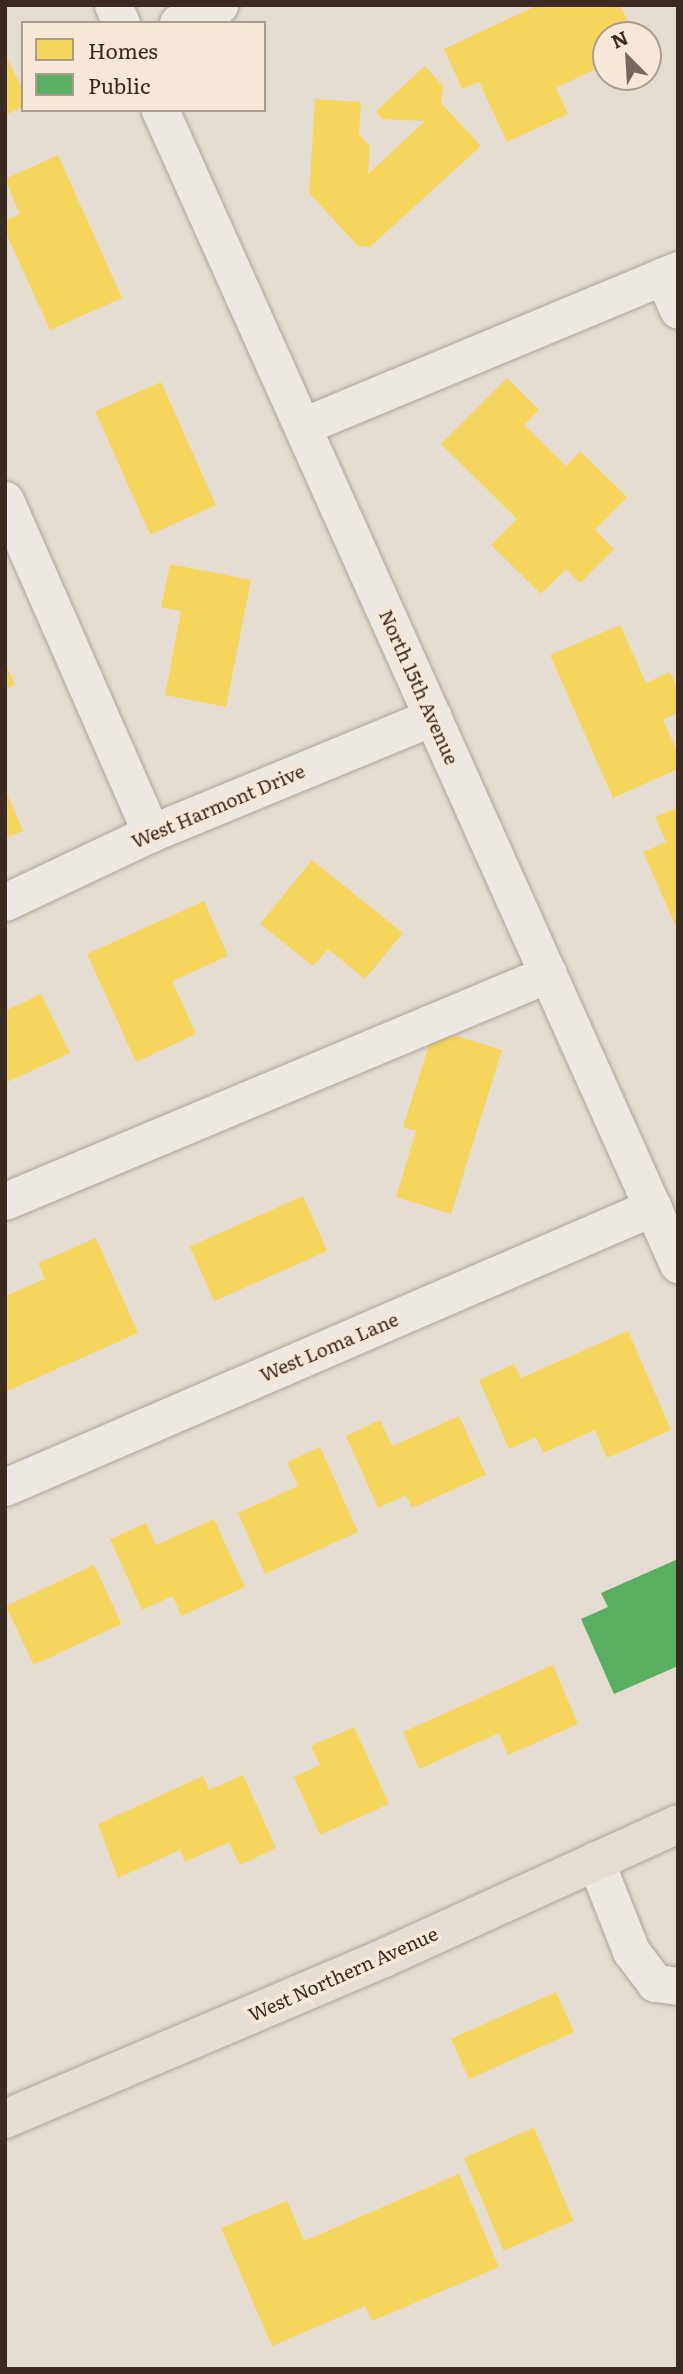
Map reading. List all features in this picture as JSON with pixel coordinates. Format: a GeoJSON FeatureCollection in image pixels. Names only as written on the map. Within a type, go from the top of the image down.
{"type":"FeatureCollection","features":[{"type":"Feature","properties":{"kind":"main road","name":"West Northern Avenue"},"geometry":{"type":"LineString","coordinates":[[5,2119],[384,1958],[678,1824]]}},
{"type":"Feature","properties":{"kind":"street"},"geometry":{"type":"LineString","coordinates":[[113,5],[120,21]]}},
{"type":"Feature","properties":{"kind":"street"},"geometry":{"type":"LineString","coordinates":[[183,21],[219,5]]}},
{"type":"Feature","properties":{"kind":"street","name":"North 15th Avenue"},"geometry":{"type":"LineString","coordinates":[[161,112],[678,1264]]}},
{"type":"Feature","properties":{"kind":"street"},"geometry":{"type":"LineString","coordinates":[[303,426],[670,273],[678,310]]}},
{"type":"Feature","properties":{"kind":"street"},"geometry":{"type":"LineString","coordinates":[[5,500],[151,833]]}},
{"type":"Feature","properties":{"kind":"street","name":"West Harmont Drive"},"geometry":{"type":"LineString","coordinates":[[5,902],[151,833],[432,717]]}},
{"type":"Feature","properties":{"kind":"street"},"geometry":{"type":"LineString","coordinates":[[5,1201],[548,974]]}},
{"type":"Feature","properties":{"kind":"street","name":"West Loma Lane"},"geometry":{"type":"LineString","coordinates":[[5,1487],[653,1207]]}},
{"type":"Feature","properties":{"kind":"street"},"geometry":{"type":"LineString","coordinates":[[595,1860],[632,1951],[655,1983],[678,1986]]}},
{"type":"Feature","properties":{"kind":"building: Homes"},"geometry":{"type":"Polygon","coordinates":[[[538,5],[620,5],[628,21],[592,21],[592,71],[556,88],[568,114],[507,142],[479,82],[462,89],[444,49],[538,5]]]}},
{"type":"Feature","properties":{"kind":"building: Homes"},"geometry":{"type":"Polygon","coordinates":[[[5,54],[21,86],[21,108],[5,115],[5,54]]]}},
{"type":"Feature","properties":{"kind":"building: Homes"},"geometry":{"type":"Polygon","coordinates":[[[425,66],[443,86],[441,103],[481,146],[370,247],[358,246],[309,193],[315,99],[361,102],[359,134],[370,146],[368,174],[425,121],[382,119],[376,111],[425,66]]]}},
{"type":"Feature","properties":{"kind":"building: Homes"},"geometry":{"type":"Polygon","coordinates":[[[58,155],[122,298],[50,330],[5,231],[5,221],[20,214],[5,179],[58,155]]]}},
{"type":"Feature","properties":{"kind":"building: Homes"},"geometry":{"type":"Polygon","coordinates":[[[507,378],[539,410],[524,425],[566,466],[580,451],[627,497],[595,530],[614,549],[580,583],[566,569],[541,594],[491,545],[517,519],[441,444],[507,378]]]}},
{"type":"Feature","properties":{"kind":"building: Homes"},"geometry":{"type":"Polygon","coordinates":[[[161,382],[216,505],[150,535],[95,411],[161,382]]]}},
{"type":"Feature","properties":{"kind":"building: Homes"},"geometry":{"type":"Polygon","coordinates":[[[170,564],[251,580],[226,707],[165,695],[181,611],[161,607],[170,564]]]}},
{"type":"Feature","properties":{"kind":"building: Homes"},"geometry":{"type":"Polygon","coordinates":[[[620,625],[646,683],[670,672],[678,690],[678,713],[663,720],[678,753],[678,769],[613,798],[550,655],[620,625]]]}},
{"type":"Feature","properties":{"kind":"building: Homes"},"geometry":{"type":"Polygon","coordinates":[[[5,662],[15,685],[5,689],[5,662]]]}},
{"type":"Feature","properties":{"kind":"building: Homes"},"geometry":{"type":"Polygon","coordinates":[[[5,789],[23,831],[5,838],[5,789]]]}},
{"type":"Feature","properties":{"kind":"building: Homes"},"geometry":{"type":"Polygon","coordinates":[[[678,807],[678,931],[643,852],[666,842],[655,817],[678,807]]]}},
{"type":"Feature","properties":{"kind":"building: Homes"},"geometry":{"type":"Polygon","coordinates":[[[312,860],[403,933],[365,979],[328,949],[313,966],[260,924],[312,860]]]}},
{"type":"Feature","properties":{"kind":"building: Homes"},"geometry":{"type":"Polygon","coordinates":[[[204,901],[228,956],[172,981],[196,1034],[136,1062],[87,954],[204,901]]]}},
{"type":"Feature","properties":{"kind":"building: Homes"},"geometry":{"type":"Polygon","coordinates":[[[41,994],[70,1053],[5,1083],[5,1011],[41,994]]]}},
{"type":"Feature","properties":{"kind":"building: Homes"},"geometry":{"type":"Polygon","coordinates":[[[434,1029],[502,1050],[451,1214],[396,1197],[416,1131],[403,1127],[434,1029]]]}},
{"type":"Feature","properties":{"kind":"building: Homes"},"geometry":{"type":"Polygon","coordinates":[[[303,1196],[327,1251],[214,1301],[190,1246],[303,1196]]]}},
{"type":"Feature","properties":{"kind":"building: Homes"},"geometry":{"type":"Polygon","coordinates":[[[96,1238],[138,1333],[5,1392],[5,1296],[45,1279],[38,1263],[96,1238]]]}},
{"type":"Feature","properties":{"kind":"building: Homes"},"geometry":{"type":"Polygon","coordinates":[[[628,1331],[671,1430],[607,1458],[595,1430],[543,1453],[536,1437],[509,1449],[479,1380],[514,1364],[521,1378],[628,1331]]]}},
{"type":"Feature","properties":{"kind":"building: Homes"},"geometry":{"type":"Polygon","coordinates":[[[459,1416],[486,1475],[412,1508],[406,1495],[378,1508],[346,1436],[380,1420],[392,1446],[459,1416]]]}},
{"type":"Feature","properties":{"kind":"building: Homes"},"geometry":{"type":"Polygon","coordinates":[[[320,1447],[358,1532],[265,1574],[238,1513],[298,1486],[287,1462],[320,1447]]]}},
{"type":"Feature","properties":{"kind":"building: Homes"},"geometry":{"type":"Polygon","coordinates":[[[214,1519],[245,1587],[181,1616],[173,1596],[142,1610],[110,1539],[146,1523],[156,1545],[214,1519]]]}},
{"type":"Feature","properties":{"kind":"building: Homes"},"geometry":{"type":"Polygon","coordinates":[[[94,1565],[121,1624],[34,1665],[6,1606],[94,1565]]]}},
{"type":"Feature","properties":{"kind":"building: Homes"},"geometry":{"type":"Polygon","coordinates":[[[553,1665],[578,1724],[508,1755],[499,1733],[419,1769],[403,1732],[553,1665]]]}},
{"type":"Feature","properties":{"kind":"building: Homes"},"geometry":{"type":"Polygon","coordinates":[[[354,1727],[389,1804],[320,1835],[294,1777],[320,1765],[311,1746],[354,1727]]]}},
{"type":"Feature","properties":{"kind":"building: Homes"},"geometry":{"type":"Polygon","coordinates":[[[243,1775],[276,1848],[240,1865],[229,1842],[185,1862],[180,1850],[118,1878],[98,1824],[203,1776],[209,1790],[243,1775]]]}},
{"type":"Feature","properties":{"kind":"building: Homes"},"geometry":{"type":"Polygon","coordinates":[[[556,1992],[574,2032],[469,2079],[451,2039],[556,1992]]]}},
{"type":"Feature","properties":{"kind":"building: Homes"},"geometry":{"type":"Polygon","coordinates":[[[534,2128],[573,2221],[504,2251],[464,2158],[534,2128]]]}},
{"type":"Feature","properties":{"kind":"building: Homes"},"geometry":{"type":"Polygon","coordinates":[[[459,2174],[499,2267],[372,2321],[365,2306],[272,2346],[221,2228],[287,2201],[304,2241],[459,2174]]]}},
{"type":"Feature","properties":{"kind":"building: Public"},"geometry":{"type":"Polygon","coordinates":[[[678,1559],[678,1666],[614,1694],[581,1619],[608,1607],[601,1593],[678,1559]]]}}]}
